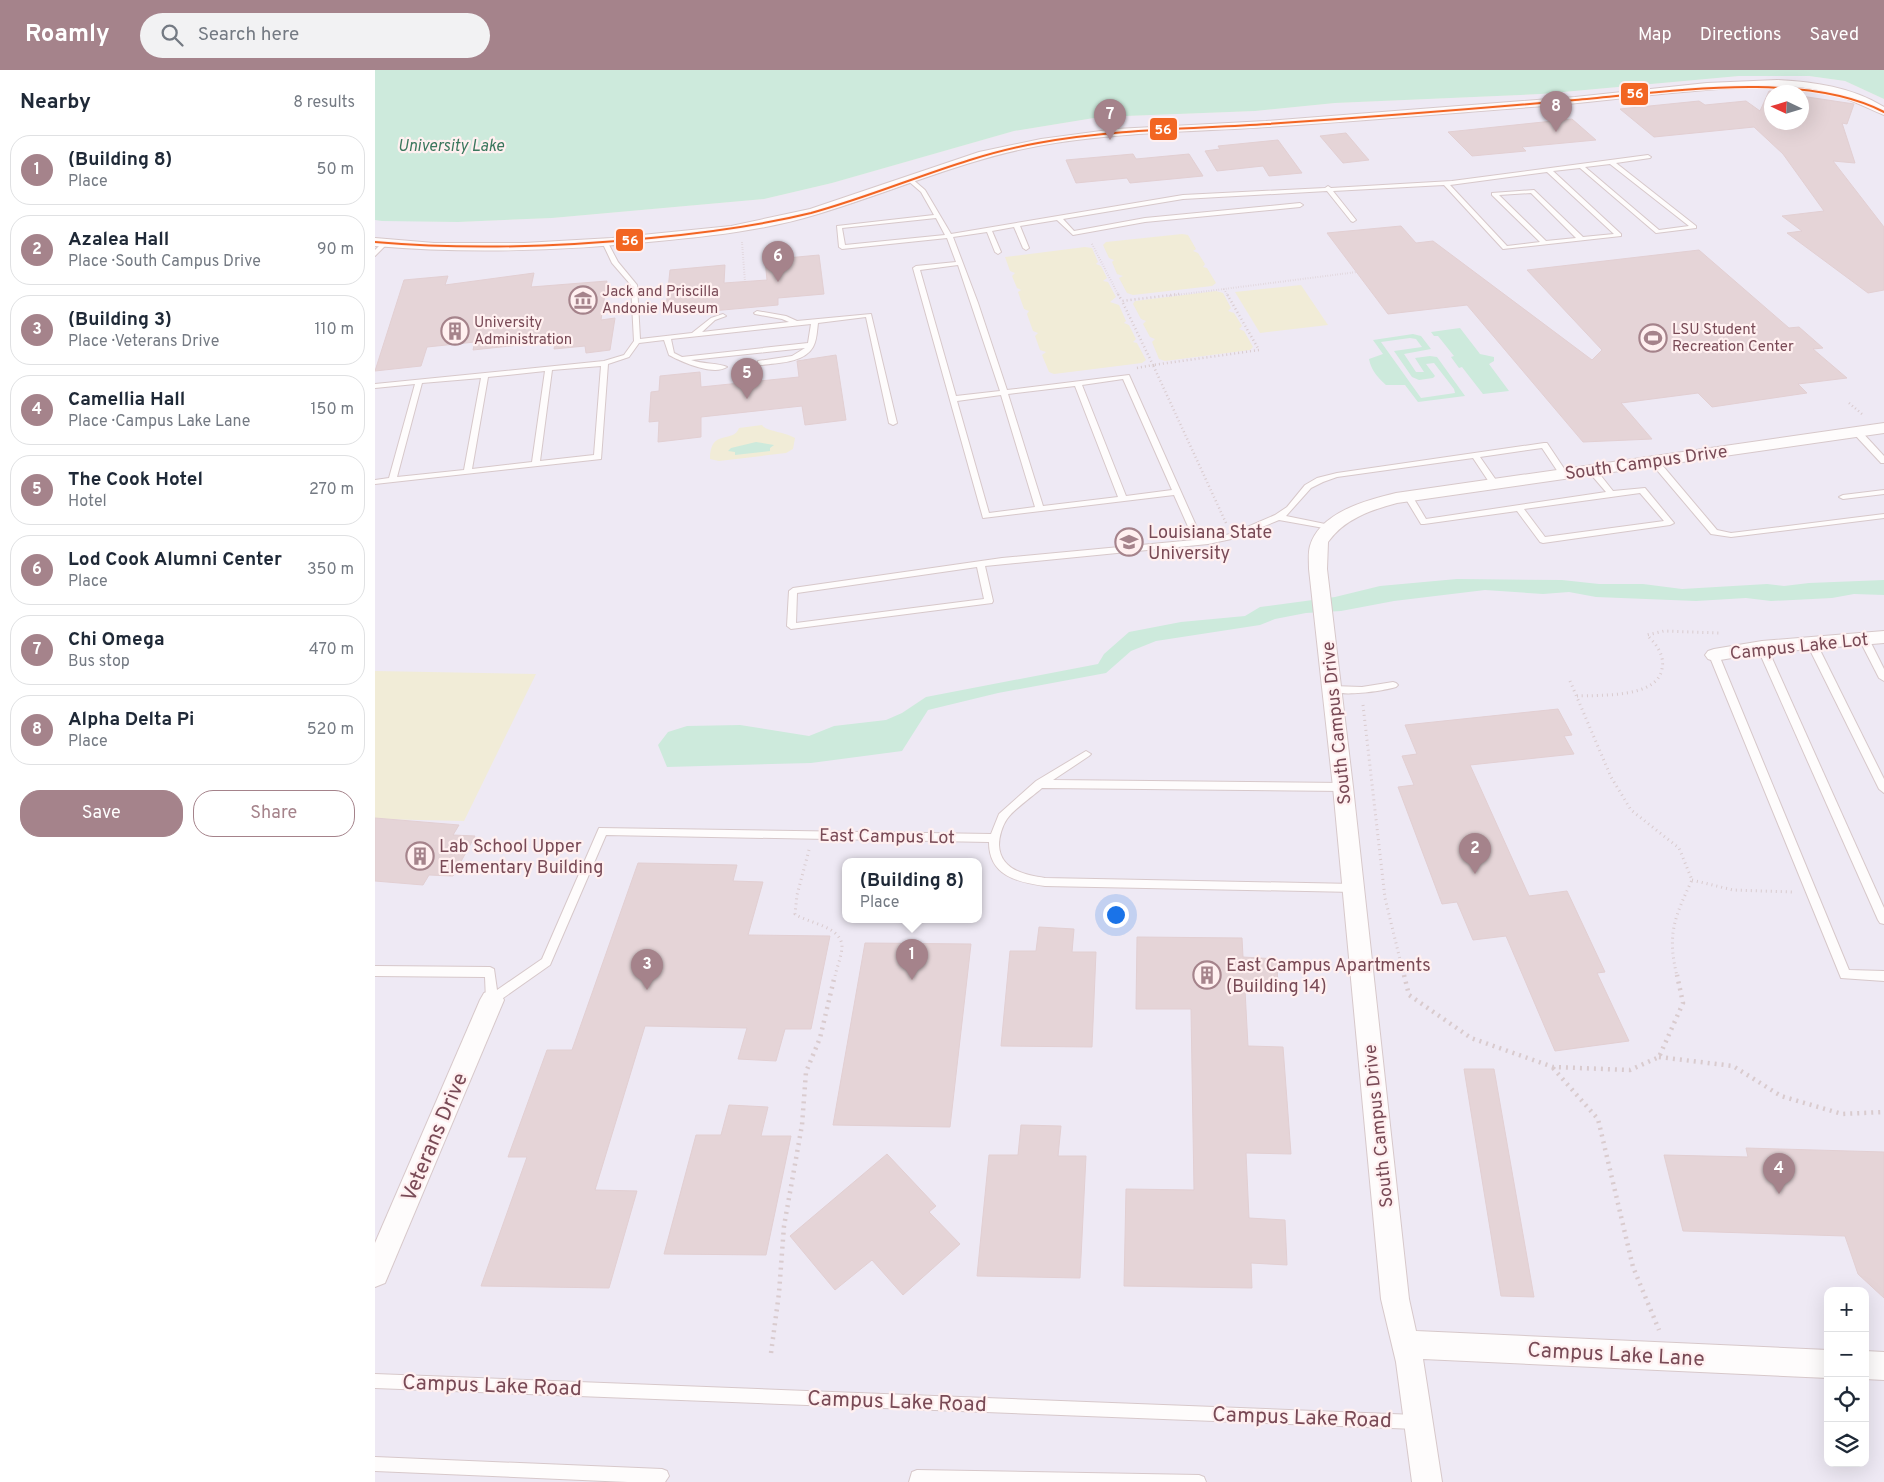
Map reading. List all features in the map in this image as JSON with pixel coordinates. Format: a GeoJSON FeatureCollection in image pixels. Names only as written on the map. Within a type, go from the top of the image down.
{"type":"FeatureCollection","features":[{"type":"Feature","properties":{"kind":"street"},"geometry":{"type":"LineString","coordinates":[[380,243],[482,248],[605,242],[701,234],[759,225],[819,210],[908,178],[1009,148],[1099,134],[1425,112],[1730,84],[1790,83],[1826,88],[1858,97],[1884,112]]}},
{"type":"Feature","properties":{"kind":"street","name":"South Campus Drive"},"geometry":{"type":"LineString","coordinates":[[1427,1482],[1410,1362],[1395,1299],[1354,888],[1318,568],[1320,541],[1332,528],[1352,513],[1368,506],[1408,496],[1884,428]]}},
{"type":"Feature","properties":{"kind":"street","name":"Campus Lake Lot"},"geometry":{"type":"LineString","coordinates":[[1714,655],[1762,647],[1884,637]]}},
{"type":"Feature","properties":{"kind":"street","name":"Veterans Drive"},"geometry":{"type":"LineString","coordinates":[[375,1274],[492,1000]]}},
{"type":"Feature","properties":{"kind":"street","name":"Campus Lake Lane"},"geometry":{"type":"LineString","coordinates":[[1405,1344],[1824,1364]]}},
{"type":"Feature","properties":{"kind":"street"},"geometry":{"type":"LineString","coordinates":[[1869,1365],[1884,1366]]}},
{"type":"Feature","properties":{"kind":"lane"},"geometry":{"type":"LineString","coordinates":[[937,216],[839,227],[842,247],[949,236],[1183,196],[1445,183],[1582,167],[1648,157]]}},
{"type":"Feature","properties":{"kind":"lane"},"geometry":{"type":"LineString","coordinates":[[1582,167],[1658,232],[1694,227],[1611,162]]}},
{"type":"Feature","properties":{"kind":"lane"},"geometry":{"type":"LineString","coordinates":[[1445,183],[1505,248],[1619,235],[1549,171]]}},
{"type":"Feature","properties":{"kind":"lane"},"geometry":{"type":"LineString","coordinates":[[908,178],[923,191],[949,236],[960,264],[1040,509]]}},
{"type":"Feature","properties":{"kind":"lane"},"geometry":{"type":"LineString","coordinates":[[1328,188],[1353,220]]}},
{"type":"Feature","properties":{"kind":"lane"},"geometry":{"type":"LineString","coordinates":[[1544,243],[1494,194],[1532,191],[1581,239]]}},
{"type":"Feature","properties":{"kind":"lane"},"geometry":{"type":"LineString","coordinates":[[1059,218],[1073,233],[1145,220],[1299,205]]}},
{"type":"Feature","properties":{"kind":"lane"},"geometry":{"type":"LineString","coordinates":[[1016,225],[1025,248]]}},
{"type":"Feature","properties":{"kind":"lane"},"geometry":{"type":"LineString","coordinates":[[989,230],[998,252]]}},
{"type":"Feature","properties":{"kind":"lane"},"geometry":{"type":"LineString","coordinates":[[375,386],[605,363],[627,356],[637,341],[634,285],[615,263],[605,242]]}},
{"type":"Feature","properties":{"kind":"lane"},"geometry":{"type":"LineString","coordinates":[[375,254],[380,243]]}},
{"type":"Feature","properties":{"kind":"lane"},"geometry":{"type":"LineString","coordinates":[[960,264],[916,268],[985,516],[1177,492]]}},
{"type":"Feature","properties":{"kind":"lane"},"geometry":{"type":"LineString","coordinates":[[757,313],[784,317],[796,323]]}},
{"type":"Feature","properties":{"kind":"lane"},"geometry":{"type":"LineString","coordinates":[[695,334],[713,319],[723,316]]}},
{"type":"Feature","properties":{"kind":"lane"},"geometry":{"type":"LineString","coordinates":[[637,341],[869,316],[893,423]]}},
{"type":"Feature","properties":{"kind":"lane"},"geometry":{"type":"LineString","coordinates":[[761,363],[788,358],[804,352],[810,345],[815,321]]}},
{"type":"Feature","properties":{"kind":"lane"},"geometry":{"type":"LineString","coordinates":[[667,337],[671,354],[699,367],[723,367]]}},
{"type":"Feature","properties":{"kind":"lane"},"geometry":{"type":"LineString","coordinates":[[681,359],[810,345]]}},
{"type":"Feature","properties":{"kind":"lane"},"geometry":{"type":"LineString","coordinates":[[375,482],[598,456],[605,363]]}},
{"type":"Feature","properties":{"kind":"lane"},"geometry":{"type":"LineString","coordinates":[[536,464],[549,369]]}},
{"type":"Feature","properties":{"kind":"lane"},"geometry":{"type":"LineString","coordinates":[[467,472],[485,375]]}},
{"type":"Feature","properties":{"kind":"lane"},"geometry":{"type":"LineString","coordinates":[[953,399],[1126,377],[1199,541]]}},
{"type":"Feature","properties":{"kind":"lane"},"geometry":{"type":"LineString","coordinates":[[392,480],[419,382]]}},
{"type":"Feature","properties":{"kind":"lane"},"geometry":{"type":"LineString","coordinates":[[1077,383],[1123,499]]}},
{"type":"Feature","properties":{"kind":"lane"},"geometry":{"type":"LineString","coordinates":[[1857,432],[1884,461]]}},
{"type":"Feature","properties":{"kind":"lane"},"geometry":{"type":"LineString","coordinates":[[980,564],[989,601],[791,626],[793,591],[980,564],[1233,536],[1287,514],[1305,488],[1323,478],[1544,445],[1563,473]]}},
{"type":"Feature","properties":{"kind":"lane"},"geometry":{"type":"LineString","coordinates":[[1475,454],[1494,483]]}},
{"type":"Feature","properties":{"kind":"lane"},"geometry":{"type":"LineString","coordinates":[[1654,461],[1714,532],[1731,536],[1884,516]]}},
{"type":"Feature","properties":{"kind":"lane"},"geometry":{"type":"LineString","coordinates":[[1591,469],[1611,494]]}},
{"type":"Feature","properties":{"kind":"lane"},"geometry":{"type":"LineString","coordinates":[[1408,496],[1424,522],[1611,494],[1642,490],[1670,523],[1543,540],[1519,508]]}},
{"type":"Feature","properties":{"kind":"lane"},"geometry":{"type":"LineString","coordinates":[[1843,497],[1884,492]]}},
{"type":"Feature","properties":{"kind":"lane"},"geometry":{"type":"LineString","coordinates":[[1278,518],[1332,528]]}},
{"type":"Feature","properties":{"kind":"lane"},"geometry":{"type":"LineString","coordinates":[[1864,639],[1884,678]]}},
{"type":"Feature","properties":{"kind":"lane"},"geometry":{"type":"LineString","coordinates":[[1812,644],[1884,789]]}},
{"type":"Feature","properties":{"kind":"lane"},"geometry":{"type":"LineString","coordinates":[[1762,647],[1884,920]]}},
{"type":"Feature","properties":{"kind":"lane"},"geometry":{"type":"LineString","coordinates":[[1714,655],[1845,975],[1884,976]]}},
{"type":"Feature","properties":{"kind":"lane"},"geometry":{"type":"LineString","coordinates":[[1332,689],[1362,690],[1393,686]]}},
{"type":"Feature","properties":{"kind":"lane"},"geometry":{"type":"LineString","coordinates":[[1086,754],[1040,784],[1003,817],[994,838],[997,857],[1004,868],[1021,878],[1037,880],[1354,888]]}},
{"type":"Feature","properties":{"kind":"lane"},"geometry":{"type":"LineString","coordinates":[[1040,784],[1343,787]]}},
{"type":"Feature","properties":{"kind":"lane","name":"East Campus Lot"},"geometry":{"type":"LineString","coordinates":[[492,1000],[546,962],[603,831],[994,838]]}},
{"type":"Feature","properties":{"kind":"lane"},"geometry":{"type":"LineString","coordinates":[[375,971],[490,972],[492,1000]]}},
{"type":"Feature","properties":{"kind":"lane","name":"Campus Lake Road"},"geometry":{"type":"LineString","coordinates":[[375,1381],[1419,1422]]}},
{"type":"Feature","properties":{"kind":"lane"},"geometry":{"type":"LineString","coordinates":[[375,1464],[662,1476]]}},
{"type":"Feature","properties":{"kind":"lane"},"geometry":{"type":"LineString","coordinates":[[915,1482],[917,1477],[923,1477],[1199,1482]]}},
{"type":"Feature","properties":{"kind":"path"},"geometry":{"type":"LineString","coordinates":[[742,241],[745,282]]}},
{"type":"Feature","properties":{"kind":"path"},"geometry":{"type":"LineString","coordinates":[[1091,243],[1153,365],[1229,528]]}},
{"type":"Feature","properties":{"kind":"path"},"geometry":{"type":"LineString","coordinates":[[1122,301],[1357,272]]}},
{"type":"Feature","properties":{"kind":"path"},"geometry":{"type":"LineString","coordinates":[[1153,365],[1259,350],[1224,289]]}},
{"type":"Feature","properties":{"kind":"path"},"geometry":{"type":"LineString","coordinates":[[1577,696],[1635,691],[1655,684],[1664,671],[1663,659],[1655,643],[1647,635],[1664,631],[1694,632]]}},
{"type":"Feature","properties":{"kind":"path"},"geometry":{"type":"LineString","coordinates":[[1570,681],[1611,777],[1631,810],[1679,848],[1692,880],[1675,916],[1671,951],[1683,1003],[1659,1057]]}},
{"type":"Feature","properties":{"kind":"path"},"geometry":{"type":"LineString","coordinates":[[1362,690],[1385,898],[1409,995],[1471,1038],[1553,1067],[1630,1070],[1659,1057],[1733,1066],[1781,1096],[1842,1114],[1884,1112]]}},
{"type":"Feature","properties":{"kind":"path"},"geometry":{"type":"LineString","coordinates":[[771,1353],[779,1293],[784,1226],[802,1125],[806,1072],[821,1038],[842,945],[835,933],[821,924],[802,921],[795,914],[797,896],[813,835]]}},
{"type":"Feature","properties":{"kind":"path"},"geometry":{"type":"LineString","coordinates":[[1692,880],[1733,890],[1811,892]]}},
{"type":"Feature","properties":{"kind":"path"},"geometry":{"type":"LineString","coordinates":[[1553,1067],[1598,1119],[1633,1267],[1670,1357]]}},
{"type":"Feature","properties":{"kind":"shaded area","name":"Louisiana State University"},"geometry":{"type":"Polygon","coordinates":[[[1739,76],[1809,76],[1845,81],[1884,99],[1884,1482],[375,1482],[375,220],[458,222],[552,218],[764,199],[832,183],[1014,131],[1100,117],[1255,111],[1335,103],[1541,94],[1739,76]]]}},
{"type":"Feature","properties":{"kind":"shaded area"},"geometry":{"type":"Polygon","coordinates":[[[1182,234],[1188,235],[1196,249],[1193,251],[1198,253],[1205,264],[1203,267],[1207,268],[1216,283],[1212,286],[1133,295],[1127,293],[1119,278],[1123,276],[1117,274],[1112,262],[1114,260],[1109,258],[1103,245],[1106,242],[1182,234]]]}},
{"type":"Feature","properties":{"kind":"shaded area"},"geometry":{"type":"Polygon","coordinates":[[[1085,247],[1092,248],[1098,262],[1096,264],[1101,266],[1107,278],[1103,281],[1108,282],[1116,297],[1110,302],[1119,305],[1126,321],[1124,323],[1129,325],[1136,339],[1133,342],[1137,343],[1146,360],[1142,363],[1054,374],[1049,372],[1042,355],[1046,352],[1040,350],[1035,336],[1038,333],[1033,331],[1027,314],[1029,311],[1024,309],[1018,292],[1021,290],[1017,288],[1012,276],[1015,273],[1010,271],[1005,257],[1085,247]]]}},
{"type":"Feature","properties":{"kind":"shaded area"},"geometry":{"type":"Polygon","coordinates":[[[1301,285],[1328,325],[1260,333],[1235,292],[1301,285]]]}},
{"type":"Feature","properties":{"kind":"shaded area"},"geometry":{"type":"Polygon","coordinates":[[[1216,291],[1223,293],[1231,308],[1228,311],[1234,313],[1242,326],[1239,329],[1244,331],[1253,347],[1250,350],[1165,361],[1159,359],[1152,342],[1155,339],[1150,337],[1143,324],[1146,321],[1141,319],[1133,304],[1135,301],[1216,291]]]}},
{"type":"Feature","properties":{"kind":"shaded area"},"geometry":{"type":"Polygon","coordinates":[[[762,425],[767,429],[795,438],[793,449],[786,453],[719,461],[710,459],[711,449],[718,440],[736,433],[739,428],[762,425]]]}},
{"type":"Feature","properties":{"kind":"shaded area"},"geometry":{"type":"Polygon","coordinates":[[[375,671],[536,674],[464,821],[375,819],[375,671]]]}},
{"type":"Feature","properties":{"kind":"water","name":"University Lake"},"geometry":{"type":"Polygon","coordinates":[[[375,70],[1884,70],[1884,99],[1845,81],[1809,76],[1739,76],[1541,94],[1335,103],[1255,111],[1100,117],[1014,131],[832,183],[764,199],[552,218],[458,222],[382,221],[375,220],[375,70]]]}},
{"type":"Feature","properties":{"kind":"water"},"geometry":{"type":"Polygon","coordinates":[[[1460,328],[1480,354],[1494,357],[1494,361],[1489,364],[1509,391],[1483,394],[1462,367],[1459,368],[1451,357],[1454,356],[1438,336],[1434,336],[1431,332],[1460,328]]]}},
{"type":"Feature","properties":{"kind":"water"},"geometry":{"type":"Polygon","coordinates":[[[1413,334],[1421,336],[1431,349],[1404,354],[1416,372],[1424,372],[1415,358],[1437,357],[1465,396],[1418,402],[1405,385],[1386,385],[1371,367],[1369,359],[1383,354],[1373,340],[1413,334]],[[1410,338],[1381,342],[1421,398],[1455,393],[1434,363],[1426,364],[1435,376],[1433,378],[1419,380],[1412,377],[1394,351],[1422,347],[1416,339],[1410,338]]]}},
{"type":"Feature","properties":{"kind":"water"},"geometry":{"type":"Polygon","coordinates":[[[756,442],[774,445],[770,448],[770,451],[735,455],[735,452],[728,451],[731,448],[756,442]]]}},
{"type":"Feature","properties":{"kind":"water"},"geometry":{"type":"Polygon","coordinates":[[[1457,579],[1562,580],[1599,584],[1643,584],[1682,589],[1767,584],[1784,586],[1884,580],[1884,595],[1854,594],[1832,598],[1771,601],[1746,598],[1696,601],[1596,597],[1569,592],[1543,594],[1485,590],[1394,601],[1341,611],[1306,613],[1275,619],[1260,625],[1156,641],[1131,651],[1106,673],[998,693],[928,710],[902,751],[811,763],[667,767],[658,745],[668,732],[687,726],[740,725],[809,736],[834,726],[886,720],[902,713],[926,697],[1098,664],[1104,654],[1129,632],[1181,622],[1245,616],[1260,607],[1335,597],[1380,586],[1457,579]]]}},
{"type":"Feature","properties":{"kind":"building"},"geometry":{"type":"Polygon","coordinates":[[[1809,97],[1854,104],[1847,124],[1842,123],[1855,163],[1833,161],[1884,227],[1884,290],[1868,293],[1787,233],[1802,231],[1782,216],[1824,211],[1783,154],[1754,127],[1654,137],[1620,109],[1699,101],[1705,105],[1746,101],[1760,111],[1764,102],[1764,130],[1809,130],[1809,97]]]}},
{"type":"Feature","properties":{"kind":"building"},"geometry":{"type":"Polygon","coordinates":[[[1572,119],[1596,140],[1522,147],[1526,151],[1472,156],[1448,132],[1572,119]]]}},
{"type":"Feature","properties":{"kind":"building"},"geometry":{"type":"Polygon","coordinates":[[[1346,133],[1369,160],[1343,163],[1320,136],[1346,133]]]}},
{"type":"Feature","properties":{"kind":"building"},"geometry":{"type":"Polygon","coordinates":[[[1278,140],[1302,173],[1269,176],[1263,166],[1217,171],[1205,151],[1220,149],[1218,146],[1278,140]]]}},
{"type":"Feature","properties":{"kind":"building"},"geometry":{"type":"Polygon","coordinates":[[[1133,154],[1136,159],[1189,154],[1203,176],[1130,183],[1127,178],[1076,183],[1066,160],[1133,154]]]}},
{"type":"Feature","properties":{"kind":"building","name":"LSU Student Recreation Center"},"geometry":{"type":"Polygon","coordinates":[[[1401,226],[1416,243],[1433,241],[1592,360],[1602,350],[1527,270],[1699,250],[1789,328],[1799,327],[1823,348],[1813,349],[1847,378],[1798,384],[1807,393],[1712,407],[1698,393],[1621,403],[1652,439],[1583,442],[1467,305],[1388,314],[1327,233],[1401,226]]]}},
{"type":"Feature","properties":{"kind":"building"},"geometry":{"type":"Polygon","coordinates":[[[819,255],[824,294],[778,298],[778,305],[712,311],[713,304],[666,308],[670,270],[725,265],[724,283],[767,280],[765,260],[819,255]]]}},
{"type":"Feature","properties":{"kind":"building","name":"University Administration"},"geometry":{"type":"Polygon","coordinates":[[[534,273],[531,287],[607,281],[601,320],[615,318],[610,350],[586,353],[585,346],[554,349],[556,341],[473,350],[475,342],[427,347],[421,366],[375,371],[404,280],[448,276],[445,285],[534,273]]]}},
{"type":"Feature","properties":{"kind":"building"},"geometry":{"type":"Polygon","coordinates":[[[836,355],[846,420],[805,425],[802,406],[701,417],[701,437],[658,442],[659,421],[649,422],[651,392],[659,391],[660,376],[700,372],[701,387],[799,377],[797,361],[836,355]]]}},
{"type":"Feature","properties":{"kind":"building"},"geometry":{"type":"Polygon","coordinates":[[[1558,709],[1572,735],[1564,736],[1574,754],[1470,765],[1529,896],[1567,891],[1605,972],[1597,973],[1629,1041],[1555,1051],[1506,936],[1473,940],[1457,902],[1442,904],[1398,787],[1414,785],[1402,756],[1417,754],[1405,725],[1558,709]]]}},
{"type":"Feature","properties":{"kind":"building","name":"Lab School Upper Elementary Building"},"geometry":{"type":"Polygon","coordinates":[[[375,818],[459,825],[453,835],[475,836],[453,876],[429,875],[423,885],[375,881],[375,818]]]}},
{"type":"Feature","properties":{"kind":"building"},"geometry":{"type":"Polygon","coordinates":[[[638,863],[737,865],[733,881],[763,882],[748,935],[830,936],[811,1029],[785,1029],[776,1061],[738,1059],[747,1028],[645,1026],[595,1190],[637,1191],[609,1288],[481,1286],[527,1157],[508,1157],[547,1050],[572,1050],[638,863]]]}},
{"type":"Feature","properties":{"kind":"building"},"geometry":{"type":"Polygon","coordinates":[[[1039,927],[1074,929],[1072,952],[1096,952],[1092,1047],[1001,1046],[1010,951],[1036,951],[1039,927]]]}},
{"type":"Feature","properties":{"kind":"building"},"geometry":{"type":"Polygon","coordinates":[[[1137,937],[1242,938],[1243,957],[1277,959],[1278,992],[1245,990],[1248,1046],[1283,1047],[1291,1154],[1246,1153],[1249,1218],[1285,1220],[1287,1265],[1251,1263],[1252,1288],[1124,1286],[1126,1189],[1194,1190],[1191,1009],[1136,1009],[1137,937]]]}},
{"type":"Feature","properties":{"kind":"building"},"geometry":{"type":"Polygon","coordinates":[[[865,943],[971,944],[950,1127],[833,1125],[865,943]]]}},
{"type":"Feature","properties":{"kind":"building"},"geometry":{"type":"Polygon","coordinates":[[[1464,1069],[1494,1069],[1534,1297],[1501,1296],[1464,1069]]]}},
{"type":"Feature","properties":{"kind":"building"},"geometry":{"type":"Polygon","coordinates":[[[729,1105],[768,1107],[761,1136],[791,1136],[766,1255],[664,1254],[696,1135],[721,1135],[729,1105]]]}},
{"type":"Feature","properties":{"kind":"building"},"geometry":{"type":"Polygon","coordinates":[[[1021,1125],[1061,1126],[1058,1156],[1086,1156],[1080,1278],[977,1276],[989,1155],[1018,1155],[1021,1125]]]}},
{"type":"Feature","properties":{"kind":"building"},"geometry":{"type":"Polygon","coordinates":[[[1746,1148],[1884,1152],[1884,1298],[1858,1274],[1845,1236],[1683,1231],[1664,1155],[1748,1157],[1746,1148]]]}},
{"type":"Feature","properties":{"kind":"building"},"geometry":{"type":"Polygon","coordinates":[[[887,1154],[936,1206],[929,1212],[960,1244],[903,1295],[872,1260],[835,1290],[790,1236],[887,1154]]]}},
{"type":"Feature","properties":{"kind":"transit line","name":"56"},"geometry":{"type":"LineString","coordinates":[[375,242],[434,247],[524,247],[612,242],[731,230],[813,212],[983,154],[1041,142],[1116,132],[1266,124],[1575,100],[1707,86],[1777,83],[1810,85],[1837,91],[1870,103],[1884,112]]}},
{"type":"Feature","properties":{"kind":"place","name":"Alpha Delta Pi"},"geometry":{"type":"Point","coordinates":[1556,132]}},
{"type":"Feature","properties":{"kind":"place","name":"Chi Omega"},"geometry":{"type":"Point","coordinates":[1110,140]}},
{"type":"Feature","properties":{"kind":"place","name":"Lod Cook Alumni Center"},"geometry":{"type":"Point","coordinates":[778,282]}},
{"type":"Feature","properties":{"kind":"place","name":"Jack and Priscilla Andonie Museum"},"geometry":{"type":"Point","coordinates":[583,300]}},
{"type":"Feature","properties":{"kind":"place","name":"University Administration"},"geometry":{"type":"Point","coordinates":[455,331]}},
{"type":"Feature","properties":{"kind":"place","name":"LSU Student Recreation Center"},"geometry":{"type":"Point","coordinates":[1653,338]}},
{"type":"Feature","properties":{"kind":"place","name":"The Cook Hotel"},"geometry":{"type":"Point","coordinates":[747,399]}},
{"type":"Feature","properties":{"kind":"place","name":"Louisiana State University"},"geometry":{"type":"Point","coordinates":[1129,542]}},
{"type":"Feature","properties":{"kind":"place","name":"Lab School Upper Elementary Building"},"geometry":{"type":"Point","coordinates":[420,856]}},
{"type":"Feature","properties":{"kind":"place","name":"Azalea Hall"},"geometry":{"type":"Point","coordinates":[1475,874]}},
{"type":"Feature","properties":{"kind":"place","name":"East Campus Apartments (Building 14)"},"geometry":{"type":"Point","coordinates":[1207,975]}},
{"type":"Feature","properties":{"kind":"place","name":"(Building 8)"},"geometry":{"type":"Point","coordinates":[912,980]}},
{"type":"Feature","properties":{"kind":"place","name":"(Building 3)"},"geometry":{"type":"Point","coordinates":[647,990]}},
{"type":"Feature","properties":{"kind":"place","name":"Camellia Hall"},"geometry":{"type":"Point","coordinates":[1779,1194]}}]}
